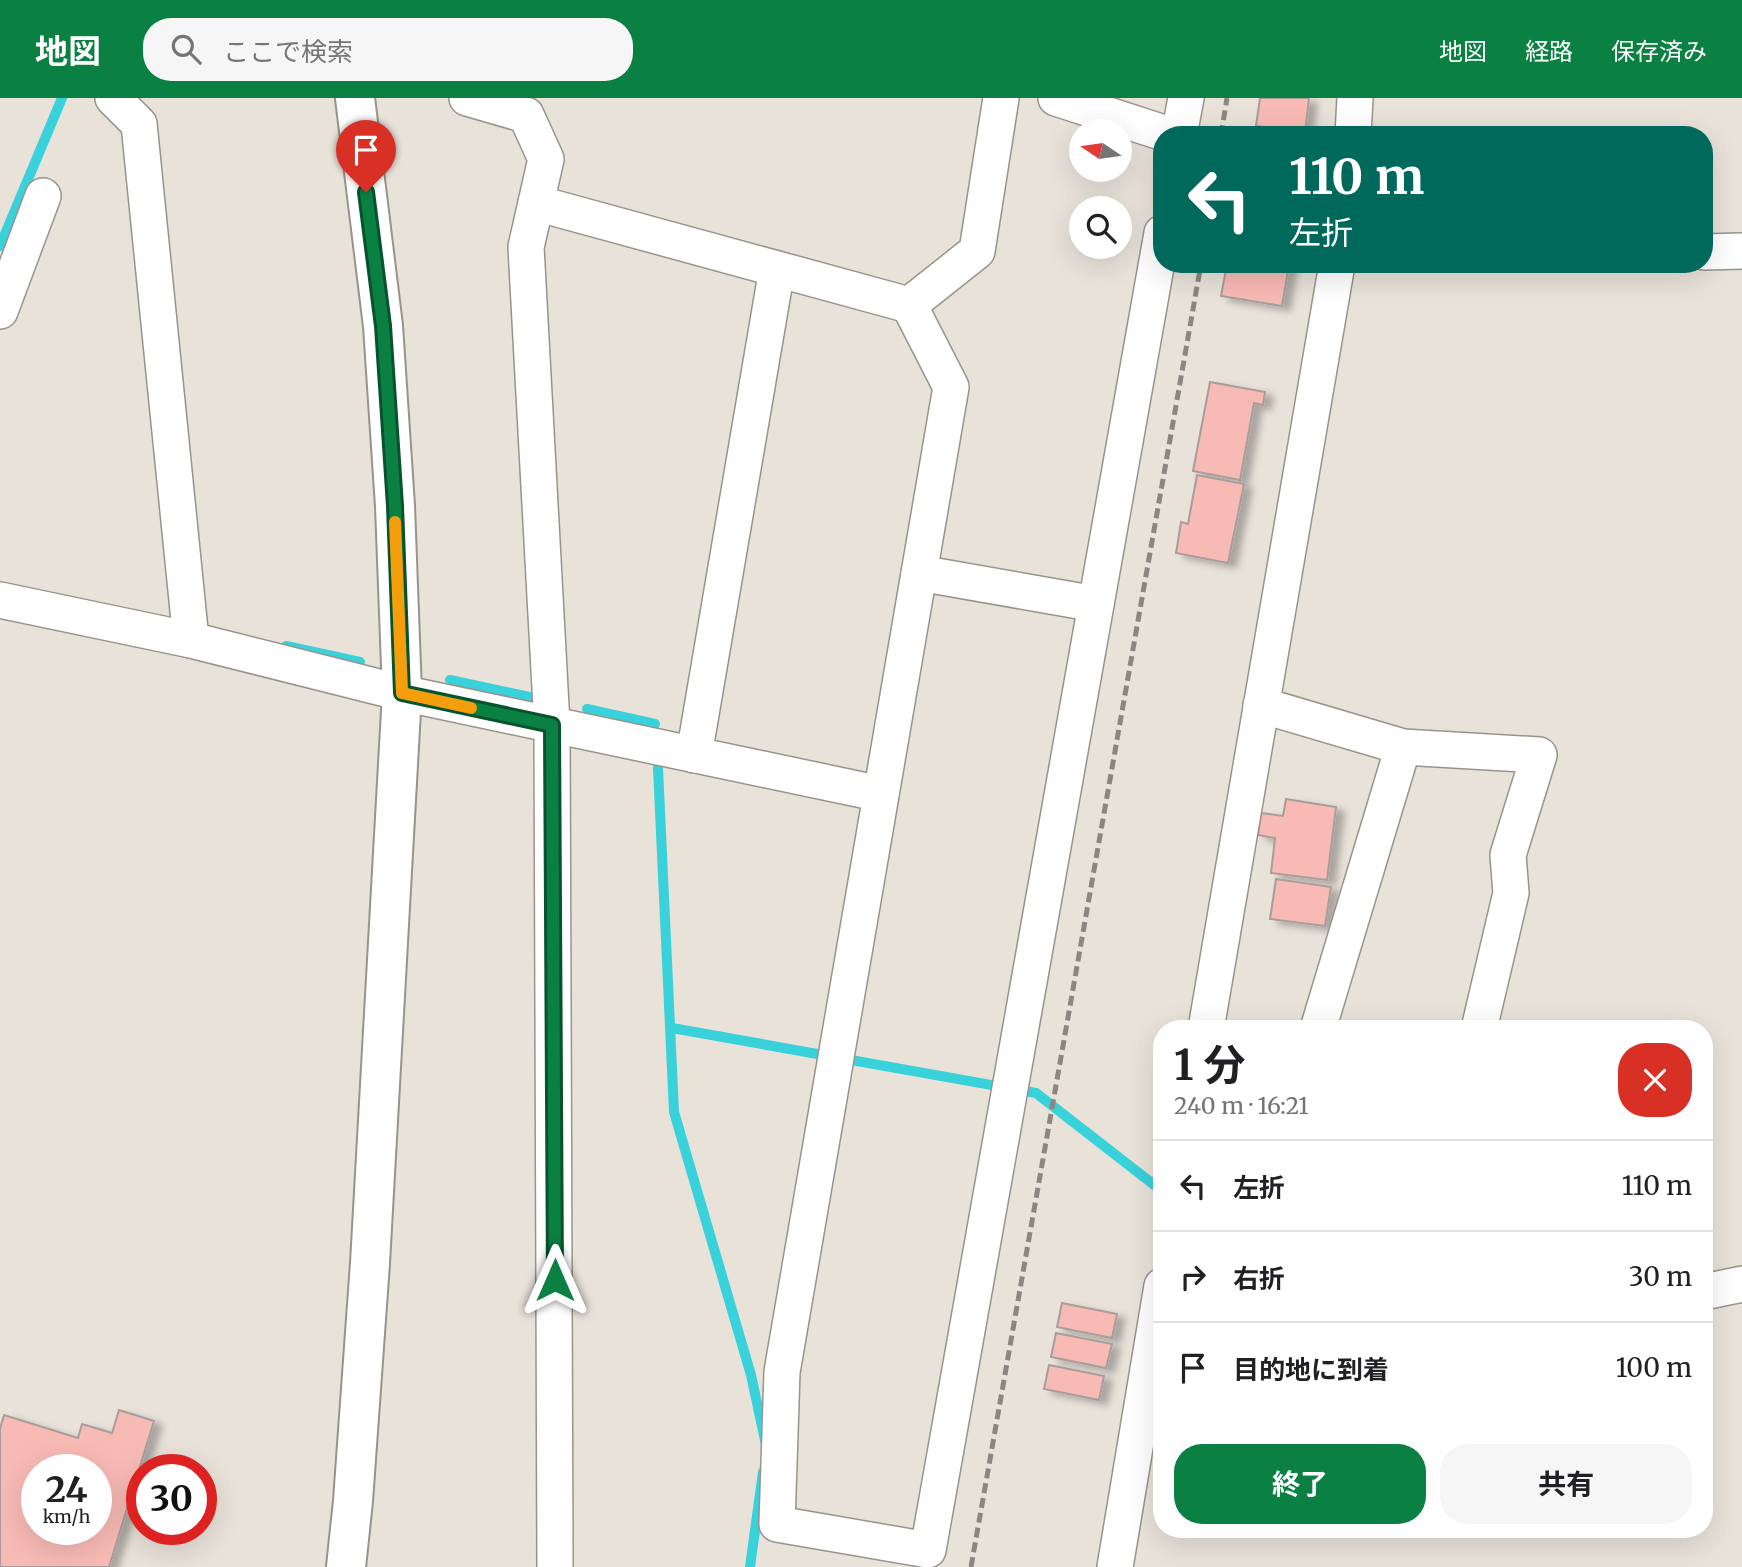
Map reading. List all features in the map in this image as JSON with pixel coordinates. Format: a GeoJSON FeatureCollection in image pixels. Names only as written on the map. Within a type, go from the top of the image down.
{"type":"FeatureCollection","features":[{"type":"Feature","properties":{"kind":"street"},"geometry":{"type":"LineString","coordinates":[[113,98],[139,124],[191,640]]}},
{"type":"Feature","properties":{"kind":"street"},"geometry":{"type":"LineString","coordinates":[[346,1567],[354,1501],[370,1264],[402,693],[383,326],[355,98]]}},
{"type":"Feature","properties":{"kind":"street"},"geometry":{"type":"LineString","coordinates":[[467,98],[526,114],[546,159],[526,247],[552,725],[555,1567]]}},
{"type":"Feature","properties":{"kind":"street"},"geometry":{"type":"LineString","coordinates":[[909,304],[977,251],[1001,98]]}},
{"type":"Feature","properties":{"kind":"street"},"geometry":{"type":"LineString","coordinates":[[1056,98],[1153,129]]}},
{"type":"Feature","properties":{"kind":"street"},"geometry":{"type":"LineString","coordinates":[[1181,126],[1186,98]]}},
{"type":"Feature","properties":{"kind":"street"},"geometry":{"type":"LineString","coordinates":[[1353,126],[1355,98]]}},
{"type":"Feature","properties":{"kind":"street"},"geometry":{"type":"LineString","coordinates":[[0,311],[43,196]]}},
{"type":"Feature","properties":{"kind":"street"},"geometry":{"type":"LineString","coordinates":[[536,203],[909,304],[951,387],[782,1372],[777,1524],[928,1550],[1155,273]]}},
{"type":"Feature","properties":{"kind":"street"},"geometry":{"type":"LineString","coordinates":[[1713,252],[1742,251]]}},
{"type":"Feature","properties":{"kind":"street"},"geometry":{"type":"LineString","coordinates":[[694,755],[777,269]]}},
{"type":"Feature","properties":{"kind":"street"},"geometry":{"type":"LineString","coordinates":[[1208,1020],[1335,273]]}},
{"type":"Feature","properties":{"kind":"street"},"geometry":{"type":"LineString","coordinates":[[919,573],[1096,604]]}},
{"type":"Feature","properties":{"kind":"street"},"geometry":{"type":"LineString","coordinates":[[0,600],[191,640],[402,693],[881,794]]}},
{"type":"Feature","properties":{"kind":"street"},"geometry":{"type":"LineString","coordinates":[[1261,705],[1403,747],[1539,755],[1508,855],[1511,893],[1481,1020]]}},
{"type":"Feature","properties":{"kind":"street"},"geometry":{"type":"LineString","coordinates":[[1321,1020],[1403,747]]}},
{"type":"Feature","properties":{"kind":"street"},"geometry":{"type":"LineString","coordinates":[[1713,1290],[1742,1284]]}},
{"type":"Feature","properties":{"kind":"street"},"geometry":{"type":"LineString","coordinates":[[1115,1567],[1153,1340]]}},
{"type":"Feature","properties":{"kind":"building"},"geometry":{"type":"Polygon","coordinates":[[[1260,98],[1309,98],[1306,126],[1256,126],[1260,98]]]}},
{"type":"Feature","properties":{"kind":"building"},"geometry":{"type":"Polygon","coordinates":[[[1225,273],[1288,273],[1282,306],[1221,296],[1225,273]]]}},
{"type":"Feature","properties":{"kind":"building"},"geometry":{"type":"Polygon","coordinates":[[[1210,382],[1265,392],[1263,405],[1254,403],[1240,480],[1193,471],[1210,382]]]}},
{"type":"Feature","properties":{"kind":"building"},"geometry":{"type":"Polygon","coordinates":[[[1197,475],[1244,484],[1228,563],[1176,553],[1181,522],[1188,524],[1197,475]]]}},
{"type":"Feature","properties":{"kind":"building"},"geometry":{"type":"Polygon","coordinates":[[[1286,799],[1336,807],[1327,880],[1271,873],[1275,838],[1258,835],[1261,813],[1283,816],[1286,799]]]}},
{"type":"Feature","properties":{"kind":"building"},"geometry":{"type":"Polygon","coordinates":[[[1276,879],[1331,887],[1325,926],[1270,919],[1276,879]]]}},
{"type":"Feature","properties":{"kind":"building"},"geometry":{"type":"Polygon","coordinates":[[[1062,1303],[1117,1314],[1112,1338],[1057,1327],[1062,1303]]]}},
{"type":"Feature","properties":{"kind":"building"},"geometry":{"type":"Polygon","coordinates":[[[1056,1333],[1112,1344],[1106,1368],[1051,1357],[1056,1333]]]}},
{"type":"Feature","properties":{"kind":"building"},"geometry":{"type":"Polygon","coordinates":[[[1049,1365],[1104,1376],[1099,1400],[1044,1389],[1049,1365]]]}},
{"type":"Feature","properties":{"kind":"building"},"geometry":{"type":"Polygon","coordinates":[[[119,1410],[154,1421],[144,1454],[126,1454],[126,1512],[109,1567],[0,1567],[0,1429],[4,1415],[78,1438],[82,1424],[112,1433],[119,1410]]]}},
{"type":"Feature","properties":{"kind":"waterway"},"geometry":{"type":"LineString","coordinates":[[0,246],[62,98]]}},
{"type":"Feature","properties":{"kind":"waterway"},"geometry":{"type":"LineString","coordinates":[[286,646],[360,662]]}},
{"type":"Feature","properties":{"kind":"waterway"},"geometry":{"type":"LineString","coordinates":[[450,680],[534,698]]}},
{"type":"Feature","properties":{"kind":"waterway"},"geometry":{"type":"LineString","coordinates":[[587,709],[655,724]]}},
{"type":"Feature","properties":{"kind":"waterway"},"geometry":{"type":"LineString","coordinates":[[658,768],[674,1112],[751,1375],[766,1445]]}},
{"type":"Feature","properties":{"kind":"waterway"},"geometry":{"type":"LineString","coordinates":[[672,1028],[1036,1093],[1153,1184]]}},
{"type":"Feature","properties":{"kind":"waterway"},"geometry":{"type":"LineString","coordinates":[[750,1567],[763,1472]]}},
{"type":"Feature","properties":{"kind":"railway"},"geometry":{"type":"LineString","coordinates":[[1222,126],[1227,98]]}},
{"type":"Feature","properties":{"kind":"railway"},"geometry":{"type":"LineString","coordinates":[[971,1567],[1199,273]]}},
{"type":"Feature","properties":{"kind":"slow traffic"},"geometry":{"type":"LineString","coordinates":[[395,522],[402,693],[471,708]]}},
{"type":"Feature","properties":{"kind":"route"},"geometry":{"type":"LineString","coordinates":[[366,192],[383,326],[395,506],[402,693],[552,725],[555,1280]]}}]}
